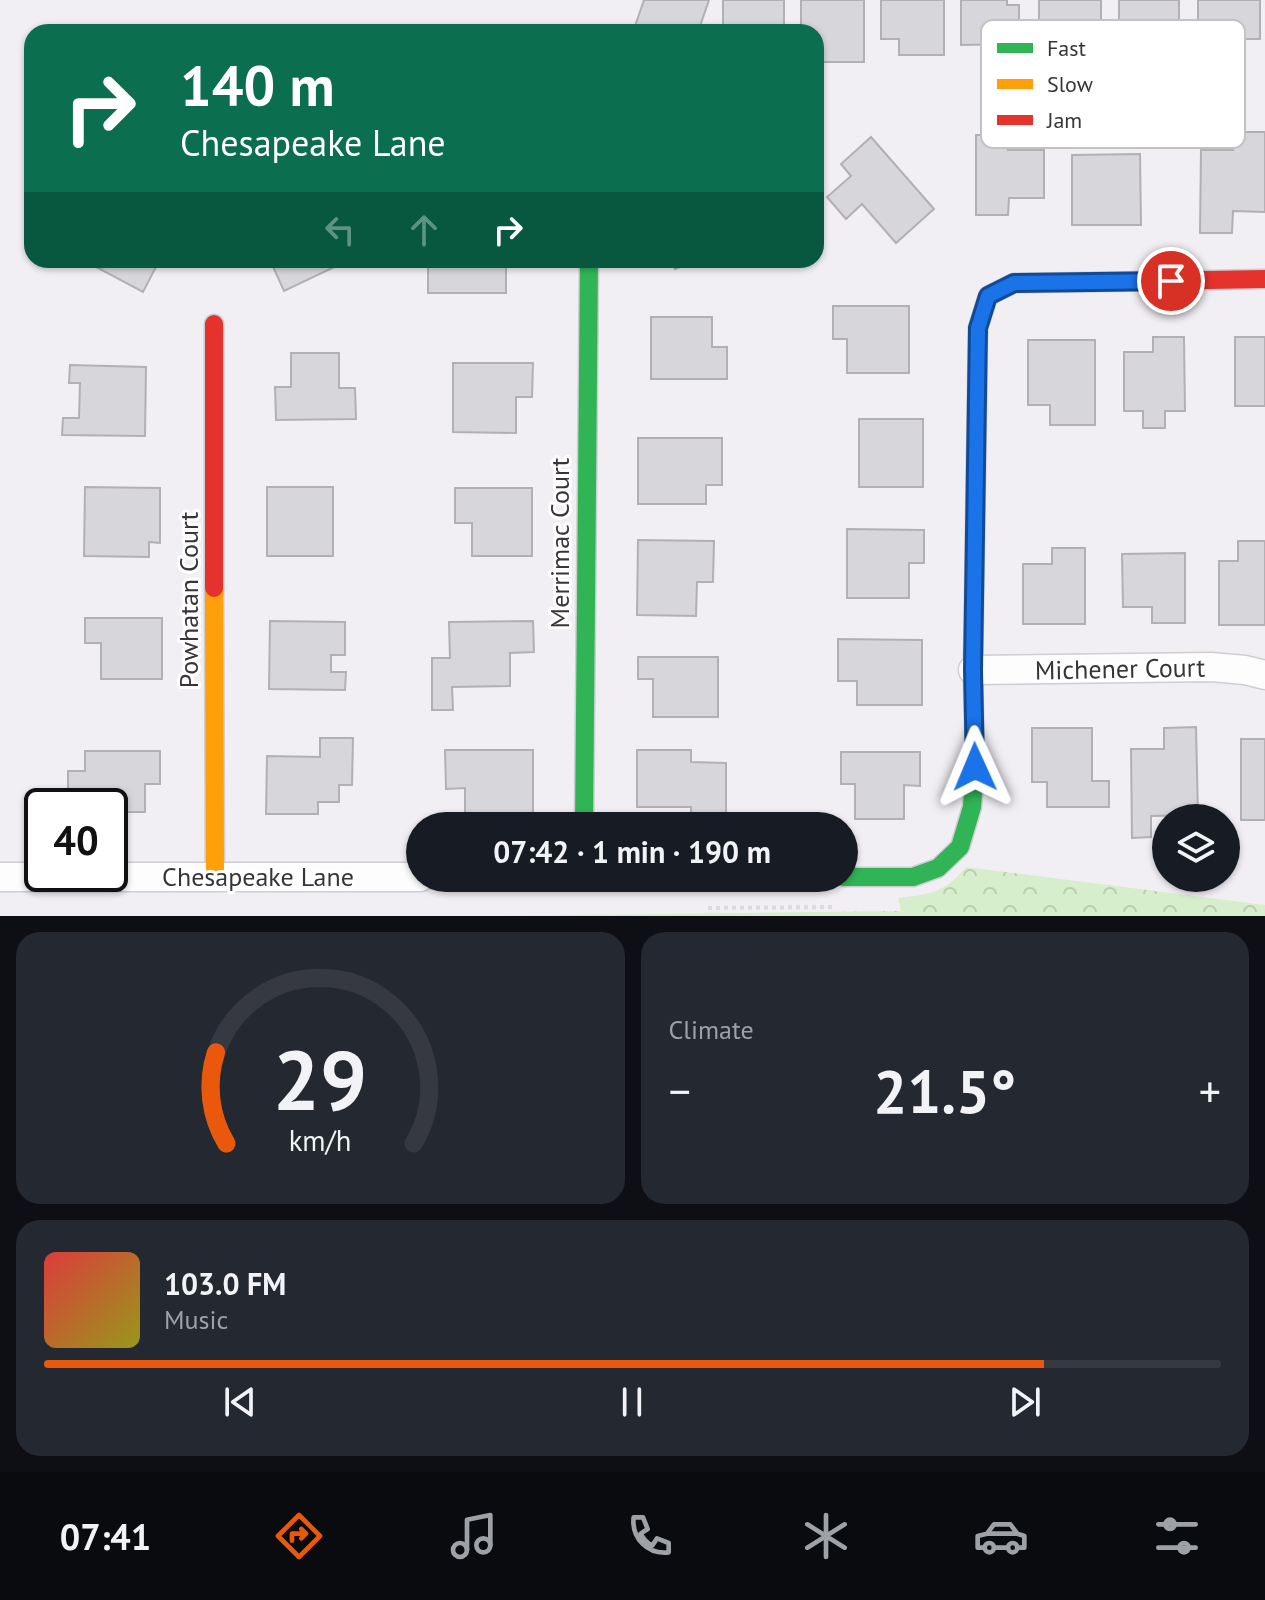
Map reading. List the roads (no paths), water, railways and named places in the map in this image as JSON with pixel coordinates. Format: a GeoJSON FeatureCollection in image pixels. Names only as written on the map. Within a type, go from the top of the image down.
{"type":"FeatureCollection","features":[{"type":"Feature","properties":{"kind":"street","name":"Merrimac Court"},"geometry":{"type":"LineString","coordinates":[[584,812],[589,268]]}},
{"type":"Feature","properties":{"kind":"street"},"geometry":{"type":"LineString","coordinates":[[858,877],[913,877],[938,868],[960,847],[972,807],[975,767],[973,670],[978,328],[988,296],[1014,283],[1265,279]]}},
{"type":"Feature","properties":{"kind":"street","name":"Powhatan Court"},"geometry":{"type":"LineString","coordinates":[[214,324],[215,877]]}},
{"type":"Feature","properties":{"kind":"street","name":"Michener Court"},"geometry":{"type":"LineString","coordinates":[[973,670],[1211,667],[1265,675]]}},
{"type":"Feature","properties":{"kind":"street","name":"Chesapeake Lane"},"geometry":{"type":"LineString","coordinates":[[0,877],[406,877]]}}]}
